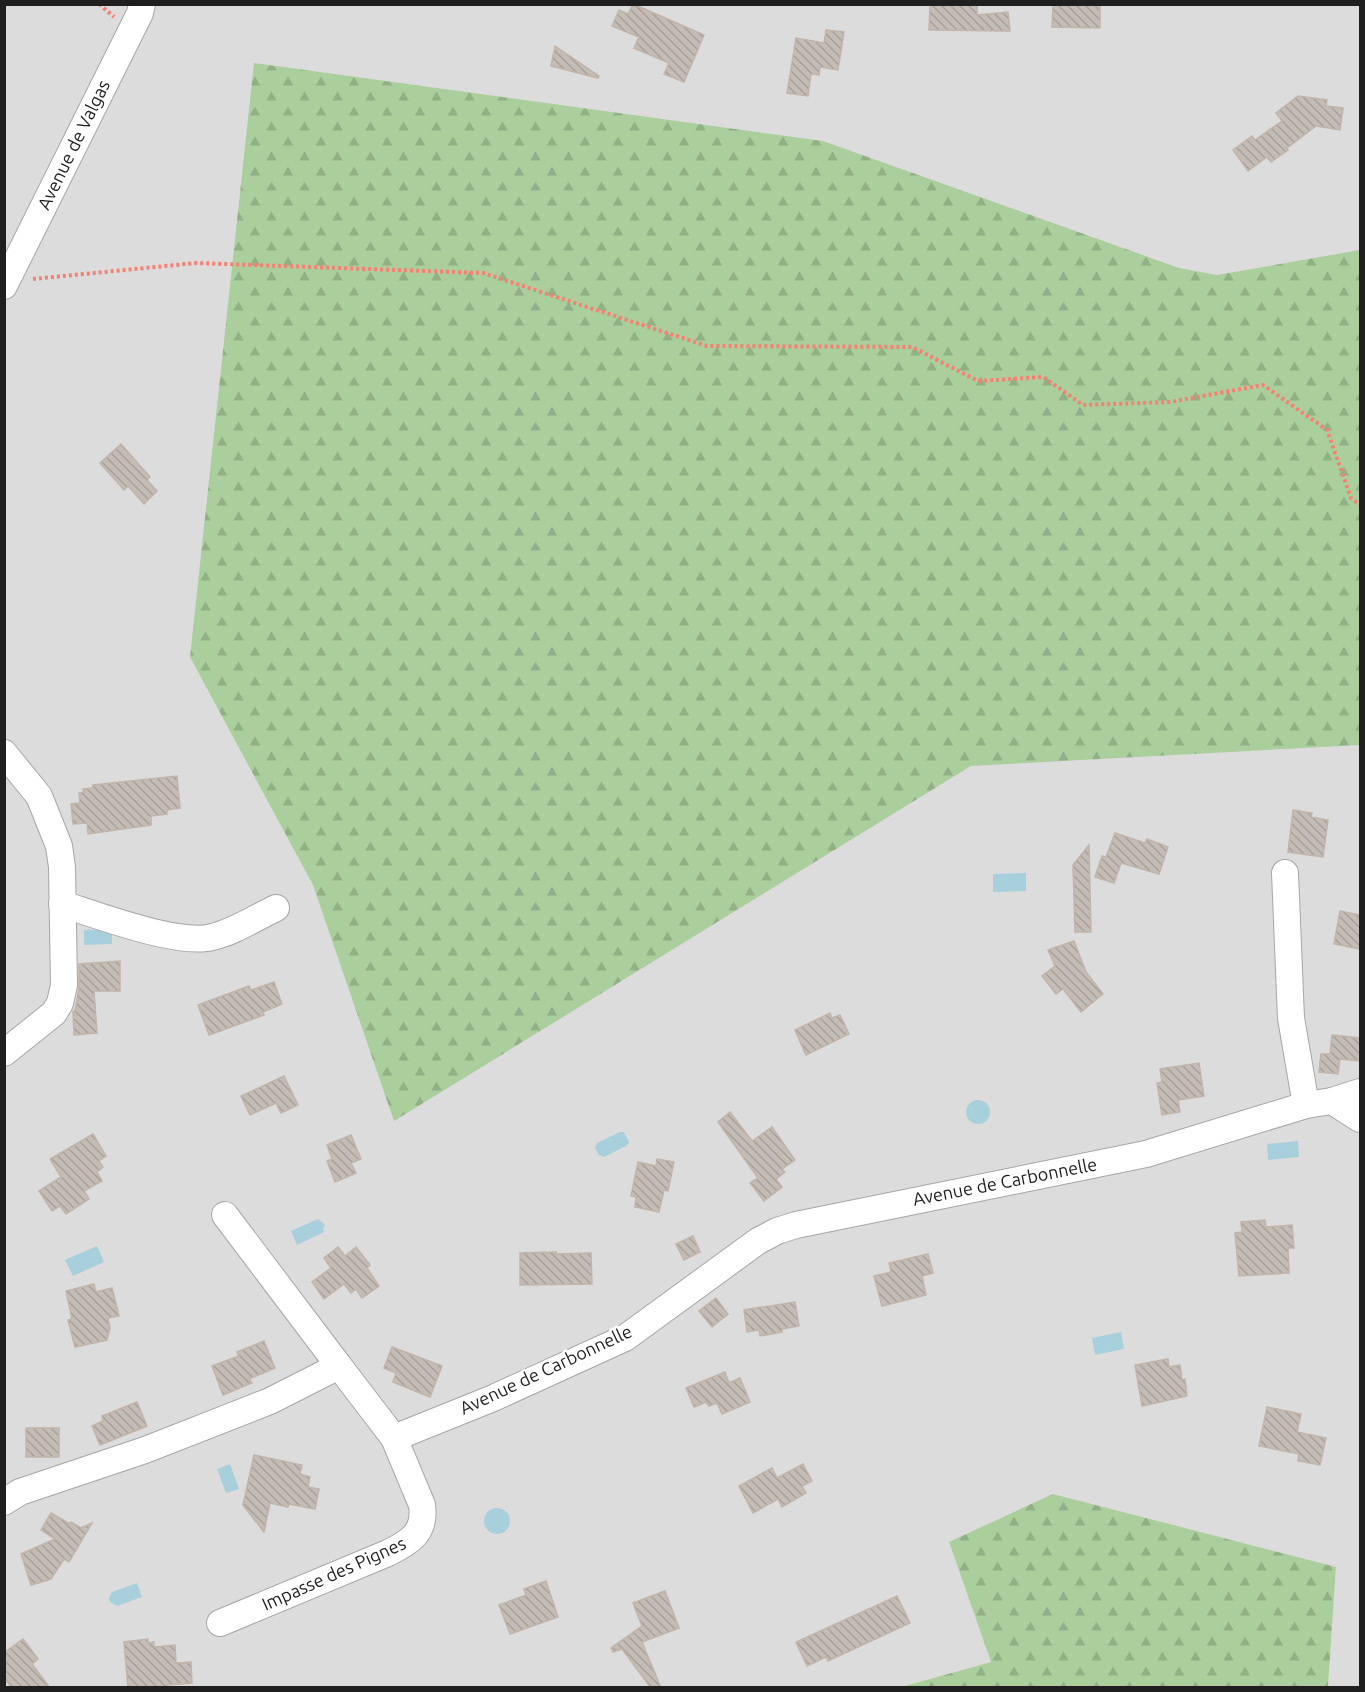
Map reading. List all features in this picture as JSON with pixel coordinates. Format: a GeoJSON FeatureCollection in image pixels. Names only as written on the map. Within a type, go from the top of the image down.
{"type":"FeatureCollection","features":[{"type":"Feature","properties":{"kind":"street","name":"Avenue de Valgas"},"geometry":{"type":"LineString","coordinates":[[5,284],[140,13],[142,4]]}},
{"type":"Feature","properties":{"kind":"street"},"geometry":{"type":"LineString","coordinates":[[4,753],[39,796],[59,846],[64,985],[60,1003],[54,1013],[4,1053]]}},
{"type":"Feature","properties":{"kind":"street"},"geometry":{"type":"LineString","coordinates":[[1285,873],[1291,1018],[1306,1105]]}},
{"type":"Feature","properties":{"kind":"street"},"geometry":{"type":"LineString","coordinates":[[62,904],[159,933],[193,939],[211,938],[276,908]]}},
{"type":"Feature","properties":{"kind":"street","name":"Avenue de Carbonnelle"},"geometry":{"type":"LineString","coordinates":[[394,1438],[491,1399],[624,1338],[758,1241],[777,1231],[796,1225],[1146,1154],[1306,1105],[1332,1101],[1360,1092]]}},
{"type":"Feature","properties":{"kind":"street"},"geometry":{"type":"LineString","coordinates":[[1332,1101],[1360,1119]]}},
{"type":"Feature","properties":{"kind":"street"},"geometry":{"type":"LineString","coordinates":[[225,1215],[394,1438]]}},
{"type":"Feature","properties":{"kind":"street"},"geometry":{"type":"LineString","coordinates":[[4,1502],[20,1492],[145,1450],[270,1401],[339,1366]]}},
{"type":"Feature","properties":{"kind":"street","name":"Impasse des Pignes"},"geometry":{"type":"LineString","coordinates":[[220,1623],[388,1553],[414,1539],[423,1515],[422,1506],[394,1438]]}},
{"type":"Feature","properties":{"kind":"path"},"geometry":{"type":"LineString","coordinates":[[5,284],[196,262],[483,273],[707,346],[912,347],[978,381],[1043,377],[1083,405],[1170,402],[1263,385],[1327,430],[1352,498],[1360,505]]}},
{"type":"Feature","properties":{"kind":"shaded area"},"geometry":{"type":"Polygon","coordinates":[[[5,5],[1360,5],[1360,1687],[1328,1687],[1336,1567],[949,1542],[991,1662],[901,1687],[5,1688],[5,5]]]}},
{"type":"Feature","properties":{"kind":"green space"},"geometry":{"type":"Polygon","coordinates":[[[254,63],[823,141],[1179,268],[1217,275],[1360,250],[1360,745],[971,766],[394,1121],[313,885],[190,657],[254,63]]]}},
{"type":"Feature","properties":{"kind":"green space"},"geometry":{"type":"Polygon","coordinates":[[[1053,1494],[1336,1567],[1328,1687],[901,1687],[991,1662],[949,1542],[1053,1494]]]}},
{"type":"Feature","properties":{"kind":"water"},"geometry":{"type":"Polygon","coordinates":[[[1026,873],[1026,891],[993,892],[993,874],[1026,873]]]}},
{"type":"Feature","properties":{"kind":"water"},"geometry":{"type":"Polygon","coordinates":[[[112,929],[112,944],[84,945],[84,930],[112,929]]]}},
{"type":"Feature","properties":{"kind":"water"},"geometry":{"type":"Polygon","coordinates":[[[978,1100],[987,1103],[990,1112],[987,1121],[978,1124],[969,1121],[966,1112],[969,1103],[978,1100]]]}},
{"type":"Feature","properties":{"kind":"water"},"geometry":{"type":"Polygon","coordinates":[[[624,1132],[629,1142],[626,1146],[604,1157],[599,1155],[595,1148],[597,1143],[624,1132]]]}},
{"type":"Feature","properties":{"kind":"water"},"geometry":{"type":"Polygon","coordinates":[[[1298,1141],[1299,1157],[1268,1160],[1267,1144],[1298,1141]]]}},
{"type":"Feature","properties":{"kind":"water"},"geometry":{"type":"Polygon","coordinates":[[[318,1219],[325,1225],[324,1232],[297,1245],[291,1231],[318,1219]]]}},
{"type":"Feature","properties":{"kind":"water"},"geometry":{"type":"Polygon","coordinates":[[[97,1246],[104,1262],[73,1276],[65,1260],[97,1246]]]}},
{"type":"Feature","properties":{"kind":"water"},"geometry":{"type":"Polygon","coordinates":[[[1121,1332],[1124,1349],[1095,1355],[1092,1338],[1121,1332]]]}},
{"type":"Feature","properties":{"kind":"water"},"geometry":{"type":"Polygon","coordinates":[[[230,1464],[239,1489],[226,1493],[217,1469],[230,1464]]]}},
{"type":"Feature","properties":{"kind":"water"},"geometry":{"type":"Polygon","coordinates":[[[497,1508],[506,1512],[510,1521],[506,1530],[497,1534],[488,1530],[484,1521],[488,1512],[497,1508]]]}},
{"type":"Feature","properties":{"kind":"water"},"geometry":{"type":"Polygon","coordinates":[[[137,1583],[142,1597],[117,1606],[110,1602],[112,1592],[137,1583]]]}},
{"type":"Feature","properties":{"kind":"building"},"geometry":{"type":"Polygon","coordinates":[[[633,4],[704,35],[684,82],[664,74],[669,63],[634,48],[639,37],[612,26],[619,10],[628,14],[633,4]]]}},
{"type":"Feature","properties":{"kind":"building"},"geometry":{"type":"Polygon","coordinates":[[[930,4],[977,4],[977,15],[1008,12],[1010,31],[929,30],[930,4]]]}},
{"type":"Feature","properties":{"kind":"building"},"geometry":{"type":"Polygon","coordinates":[[[1053,4],[1100,4],[1100,28],[1052,27],[1053,4]]]}},
{"type":"Feature","properties":{"kind":"building"},"geometry":{"type":"Polygon","coordinates":[[[826,30],[844,32],[838,70],[820,67],[819,75],[811,74],[808,96],[787,93],[796,38],[824,43],[826,30]]]}},
{"type":"Feature","properties":{"kind":"building"},"geometry":{"type":"Polygon","coordinates":[[[555,46],[599,76],[598,78],[551,66],[555,46]]]}},
{"type":"Feature","properties":{"kind":"building"},"geometry":{"type":"Polygon","coordinates":[[[1298,96],[1327,100],[1326,106],[1343,108],[1340,130],[1316,126],[1271,162],[1267,157],[1248,171],[1233,150],[1252,136],[1255,140],[1282,121],[1276,113],[1298,96]]]}},
{"type":"Feature","properties":{"kind":"building"},"geometry":{"type":"Polygon","coordinates":[[[121,444],[150,477],[147,480],[157,491],[144,504],[128,486],[124,490],[100,463],[121,444]]]}},
{"type":"Feature","properties":{"kind":"building"},"geometry":{"type":"Polygon","coordinates":[[[177,776],[180,808],[167,810],[167,814],[151,816],[151,825],[88,834],[87,823],[73,824],[71,804],[80,803],[79,793],[84,792],[83,789],[92,788],[93,785],[177,776]]]}},
{"type":"Feature","properties":{"kind":"building"},"geometry":{"type":"Polygon","coordinates":[[[1293,810],[1312,813],[1311,817],[1328,820],[1323,857],[1288,852],[1293,810]]]}},
{"type":"Feature","properties":{"kind":"building"},"geometry":{"type":"Polygon","coordinates":[[[1115,833],[1145,843],[1147,839],[1168,847],[1159,874],[1121,863],[1114,883],[1095,877],[1102,856],[1106,857],[1115,833]]]}},
{"type":"Feature","properties":{"kind":"building"},"geometry":{"type":"Polygon","coordinates":[[[1089,845],[1091,932],[1075,932],[1073,865],[1089,845]]]}},
{"type":"Feature","properties":{"kind":"building"},"geometry":{"type":"Polygon","coordinates":[[[1340,911],[1360,915],[1360,949],[1334,944],[1340,911]]]}},
{"type":"Feature","properties":{"kind":"building"},"geometry":{"type":"Polygon","coordinates":[[[1074,941],[1086,972],[1103,994],[1081,1012],[1063,989],[1056,994],[1042,976],[1055,966],[1048,950],[1074,941]]]}},
{"type":"Feature","properties":{"kind":"building"},"geometry":{"type":"Polygon","coordinates":[[[120,961],[120,991],[94,991],[97,1033],[74,1035],[73,1011],[75,1011],[79,988],[79,964],[120,961]]]}},
{"type":"Feature","properties":{"kind":"building"},"geometry":{"type":"Polygon","coordinates":[[[274,982],[282,1004],[263,1012],[264,1015],[209,1035],[198,1005],[249,986],[251,990],[274,982]]]}},
{"type":"Feature","properties":{"kind":"building"},"geometry":{"type":"Polygon","coordinates":[[[830,1013],[832,1018],[840,1015],[849,1034],[806,1055],[795,1030],[830,1013]]]}},
{"type":"Feature","properties":{"kind":"building"},"geometry":{"type":"Polygon","coordinates":[[[1332,1035],[1360,1038],[1360,1061],[1340,1059],[1338,1074],[1319,1072],[1321,1054],[1330,1054],[1332,1035]]]}},
{"type":"Feature","properties":{"kind":"building"},"geometry":{"type":"Polygon","coordinates":[[[1199,1063],[1204,1096],[1178,1100],[1180,1112],[1162,1115],[1157,1083],[1162,1082],[1160,1069],[1199,1063]]]}},
{"type":"Feature","properties":{"kind":"building"},"geometry":{"type":"Polygon","coordinates":[[[284,1076],[298,1105],[281,1113],[276,1103],[250,1115],[241,1096],[284,1076]]]}},
{"type":"Feature","properties":{"kind":"building"},"geometry":{"type":"Polygon","coordinates":[[[730,1112],[752,1141],[772,1127],[795,1160],[782,1169],[785,1172],[776,1179],[782,1187],[764,1201],[750,1183],[758,1178],[718,1122],[730,1112]]]}},
{"type":"Feature","properties":{"kind":"building"},"geometry":{"type":"Polygon","coordinates":[[[93,1134],[106,1156],[99,1161],[103,1167],[97,1172],[102,1181],[84,1191],[89,1199],[66,1214],[60,1206],[52,1211],[39,1191],[61,1177],[50,1159],[93,1134]]]}},
{"type":"Feature","properties":{"kind":"building"},"geometry":{"type":"Polygon","coordinates":[[[351,1135],[361,1159],[351,1163],[356,1173],[335,1182],[327,1161],[332,1159],[327,1145],[351,1135]]]}},
{"type":"Feature","properties":{"kind":"building"},"geometry":{"type":"Polygon","coordinates":[[[657,1159],[674,1162],[668,1191],[664,1190],[659,1212],[635,1207],[636,1197],[631,1196],[638,1162],[656,1166],[657,1159]]]}},
{"type":"Feature","properties":{"kind":"building"},"geometry":{"type":"Polygon","coordinates":[[[1265,1220],[1266,1227],[1292,1225],[1294,1248],[1288,1248],[1289,1273],[1239,1276],[1235,1233],[1242,1232],[1241,1222],[1265,1220]]]}},
{"type":"Feature","properties":{"kind":"building"},"geometry":{"type":"Polygon","coordinates":[[[693,1236],[700,1252],[684,1260],[676,1244],[693,1236]]]}},
{"type":"Feature","properties":{"kind":"building"},"geometry":{"type":"Polygon","coordinates":[[[338,1247],[345,1256],[356,1247],[370,1265],[367,1268],[379,1286],[362,1298],[356,1289],[351,1293],[344,1284],[324,1299],[312,1282],[331,1268],[324,1258],[338,1247]]]}},
{"type":"Feature","properties":{"kind":"building"},"geometry":{"type":"Polygon","coordinates":[[[556,1252],[556,1254],[591,1253],[592,1284],[520,1285],[520,1253],[556,1252]]]}},
{"type":"Feature","properties":{"kind":"building"},"geometry":{"type":"Polygon","coordinates":[[[928,1254],[933,1273],[922,1276],[926,1295],[882,1306],[874,1276],[891,1272],[889,1263],[928,1254]]]}},
{"type":"Feature","properties":{"kind":"building"},"geometry":{"type":"Polygon","coordinates":[[[94,1284],[96,1292],[112,1288],[119,1316],[108,1318],[110,1328],[107,1340],[75,1347],[68,1320],[72,1319],[66,1291],[94,1284]]]}},
{"type":"Feature","properties":{"kind":"building"},"geometry":{"type":"Polygon","coordinates":[[[716,1298],[728,1314],[712,1327],[699,1311],[716,1298]]]}},
{"type":"Feature","properties":{"kind":"building"},"geometry":{"type":"Polygon","coordinates":[[[795,1302],[799,1326],[760,1336],[759,1330],[747,1332],[744,1310],[795,1302]]]}},
{"type":"Feature","properties":{"kind":"building"},"geometry":{"type":"Polygon","coordinates":[[[264,1341],[275,1368],[249,1379],[252,1383],[223,1395],[212,1366],[239,1356],[237,1352],[264,1341]]]}},
{"type":"Feature","properties":{"kind":"building"},"geometry":{"type":"Polygon","coordinates":[[[392,1347],[442,1366],[430,1397],[393,1382],[396,1373],[384,1368],[392,1347]]]}},
{"type":"Feature","properties":{"kind":"building"},"geometry":{"type":"Polygon","coordinates":[[[1168,1359],[1169,1367],[1180,1365],[1187,1396],[1142,1406],[1135,1365],[1168,1359]]]}},
{"type":"Feature","properties":{"kind":"building"},"geometry":{"type":"Polygon","coordinates":[[[725,1372],[729,1383],[740,1378],[750,1402],[722,1414],[717,1403],[709,1406],[706,1402],[694,1407],[686,1388],[725,1372]]]}},
{"type":"Feature","properties":{"kind":"building"},"geometry":{"type":"Polygon","coordinates":[[[137,1402],[147,1426],[100,1445],[92,1426],[103,1421],[102,1416],[137,1402]]]}},
{"type":"Feature","properties":{"kind":"building"},"geometry":{"type":"Polygon","coordinates":[[[1267,1407],[1301,1414],[1297,1432],[1326,1438],[1320,1465],[1298,1461],[1299,1454],[1259,1446],[1267,1407]]]}},
{"type":"Feature","properties":{"kind":"building"},"geometry":{"type":"Polygon","coordinates":[[[26,1428],[59,1428],[59,1457],[26,1457],[26,1428]]]}},
{"type":"Feature","properties":{"kind":"building"},"geometry":{"type":"Polygon","coordinates":[[[254,1455],[302,1465],[300,1474],[310,1477],[308,1487],[319,1489],[315,1509],[270,1503],[264,1532],[243,1505],[254,1455]]]}},
{"type":"Feature","properties":{"kind":"building"},"geometry":{"type":"Polygon","coordinates":[[[803,1464],[812,1481],[802,1486],[806,1493],[782,1507],[778,1499],[753,1513],[739,1486],[772,1468],[777,1478],[803,1464]]]}},
{"type":"Feature","properties":{"kind":"building"},"geometry":{"type":"Polygon","coordinates":[[[51,1513],[81,1528],[92,1523],[69,1562],[64,1559],[51,1579],[31,1585],[21,1554],[55,1539],[41,1530],[51,1513]]]}},
{"type":"Feature","properties":{"kind":"building"},"geometry":{"type":"Polygon","coordinates":[[[546,1581],[558,1617],[510,1634],[499,1605],[526,1595],[524,1589],[546,1581]]]}},
{"type":"Feature","properties":{"kind":"building"},"geometry":{"type":"Polygon","coordinates":[[[665,1591],[679,1628],[642,1642],[661,1688],[651,1688],[622,1649],[613,1652],[611,1648],[642,1626],[633,1603],[665,1591]]]}},
{"type":"Feature","properties":{"kind":"building"},"geometry":{"type":"Polygon","coordinates":[[[897,1596],[910,1623],[828,1661],[826,1657],[807,1666],[796,1642],[897,1596]]]}},
{"type":"Feature","properties":{"kind":"building"},"geometry":{"type":"Polygon","coordinates":[[[23,1639],[38,1659],[32,1664],[50,1688],[12,1688],[4,1678],[4,1653],[23,1639]]]}},
{"type":"Feature","properties":{"kind":"building"},"geometry":{"type":"Polygon","coordinates":[[[148,1639],[148,1643],[154,1642],[154,1647],[175,1645],[176,1663],[191,1662],[192,1683],[167,1685],[167,1688],[128,1688],[124,1642],[148,1639]]]}}]}
